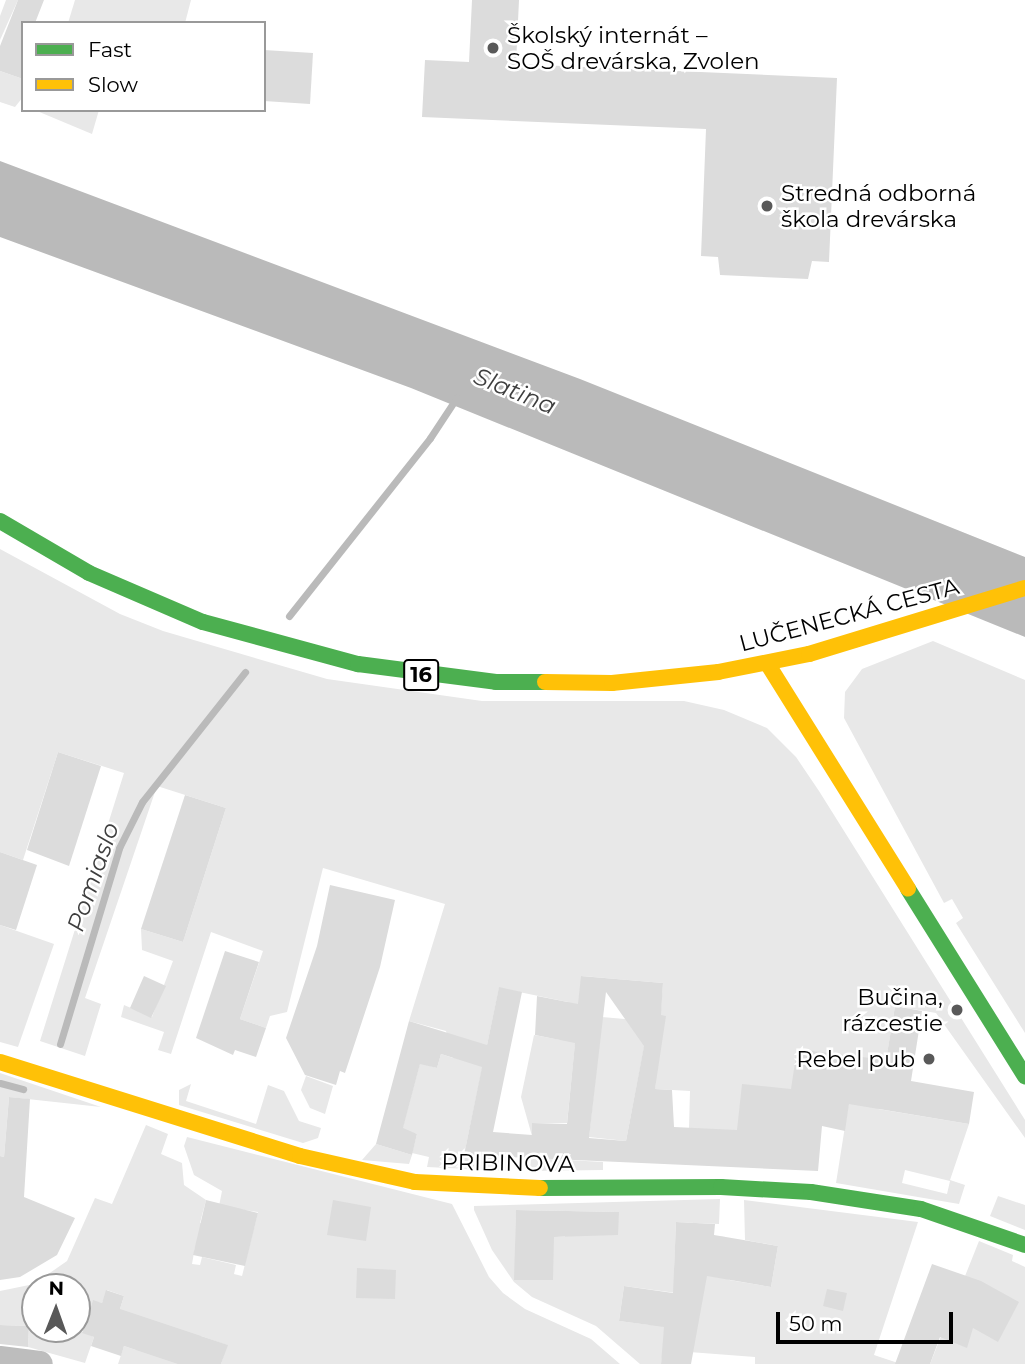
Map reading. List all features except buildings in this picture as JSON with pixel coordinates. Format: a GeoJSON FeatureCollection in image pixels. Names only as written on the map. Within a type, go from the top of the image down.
{"type":"FeatureCollection","features":[{"type":"Feature","properties":{"kind":"street","name":"LUČENECKÁ CESTA"},"geometry":{"type":"LineString","coordinates":[[0,521],[89,573],[202,622],[358,664],[447,678],[560,684],[665,679],[767,663],[908,626],[1025,588]]}},
{"type":"Feature","properties":{"kind":"street"},"geometry":{"type":"LineString","coordinates":[[767,663],[1025,1076]]}},
{"type":"Feature","properties":{"kind":"street","name":"PRIBINOVA"},"geometry":{"type":"LineString","coordinates":[[0,1062],[300,1156],[415,1182],[474,1188],[708,1187],[811,1192],[921,1209],[1025,1245]]}},
{"type":"Feature","properties":{"kind":"street"},"geometry":{"type":"LineString","coordinates":[[0,1359],[40,1364]]}},
{"type":"Feature","properties":{"kind":"shaded area"},"geometry":{"type":"Polygon","coordinates":[[[6,0],[18,0],[0,40],[0,16],[6,0]]]}},
{"type":"Feature","properties":{"kind":"shaded area"},"geometry":{"type":"Polygon","coordinates":[[[75,0],[191,0],[186,21],[69,21],[75,0]]]}},
{"type":"Feature","properties":{"kind":"shaded area"},"geometry":{"type":"Polygon","coordinates":[[[0,71],[21,78],[21,100],[15,107],[0,102],[0,71]]]}},
{"type":"Feature","properties":{"kind":"shaded area"},"geometry":{"type":"Polygon","coordinates":[[[39,112],[98,112],[92,134],[39,112]]]}},
{"type":"Feature","properties":{"kind":"shaded area"},"geometry":{"type":"Polygon","coordinates":[[[0,549],[120,614],[163,631],[327,679],[482,701],[684,701],[724,710],[767,728],[796,757],[1025,1120],[1025,1138],[936,1013],[895,1006],[878,1109],[969,1124],[950,1180],[965,1185],[959,1204],[836,1183],[856,1057],[797,1049],[792,1092],[736,1149],[689,1128],[690,1091],[655,1089],[663,983],[582,976],[567,1123],[532,1123],[532,1136],[521,1097],[534,1035],[561,1040],[568,1002],[499,988],[464,1155],[511,1157],[510,1171],[427,1167],[429,1157],[412,1153],[417,1134],[402,1130],[420,1063],[437,1068],[441,1054],[453,1058],[446,1031],[409,1021],[445,904],[323,868],[287,1012],[270,1016],[266,1028],[240,1019],[263,951],[211,932],[171,1054],[158,1050],[164,1032],[121,1017],[124,1005],[152,1017],[173,961],[142,950],[141,929],[183,942],[226,808],[157,786],[85,998],[101,1004],[85,1056],[40,1041],[124,773],[58,752],[23,860],[0,852],[0,549]],[[905,1170],[902,1183],[947,1194],[950,1181],[905,1170]]]}},
{"type":"Feature","properties":{"kind":"shaded area"},"geometry":{"type":"Polygon","coordinates":[[[933,641],[1025,680],[1025,1033],[956,923],[963,918],[952,899],[944,903],[844,718],[845,692],[862,669],[933,641]]]}},
{"type":"Feature","properties":{"kind":"shaded area"},"geometry":{"type":"Polygon","coordinates":[[[0,925],[54,944],[18,1047],[0,1042],[0,925]]]}},
{"type":"Feature","properties":{"kind":"shaded area"},"geometry":{"type":"Polygon","coordinates":[[[602,1017],[636,1020],[646,1037],[626,1141],[589,1137],[602,1017]]]}},
{"type":"Feature","properties":{"kind":"shaded area"},"geometry":{"type":"Polygon","coordinates":[[[0,1073],[101,1107],[9,1097],[4,1157],[0,1156],[0,1073]]]}},
{"type":"Feature","properties":{"kind":"shaded area"},"geometry":{"type":"Polygon","coordinates":[[[306,1076],[333,1086],[325,1114],[310,1108],[301,1090],[306,1076]]]}},
{"type":"Feature","properties":{"kind":"shaded area"},"geometry":{"type":"Polygon","coordinates":[[[191,1084],[186,1101],[256,1124],[268,1085],[284,1091],[299,1121],[321,1128],[318,1138],[303,1143],[179,1105],[179,1090],[191,1084]]]}},
{"type":"Feature","properties":{"kind":"shaded area"},"geometry":{"type":"Polygon","coordinates":[[[146,1125],[168,1134],[161,1154],[182,1163],[184,1185],[206,1200],[200,1223],[209,1225],[195,1247],[192,1264],[200,1265],[202,1257],[236,1265],[234,1274],[242,1276],[258,1212],[219,1206],[222,1191],[194,1175],[184,1146],[187,1137],[452,1204],[489,1277],[503,1293],[525,1309],[591,1339],[620,1364],[221,1364],[227,1345],[201,1336],[178,1364],[118,1364],[124,1346],[136,1350],[120,1309],[124,1296],[107,1290],[102,1303],[93,1301],[91,1307],[91,1273],[50,1273],[67,1261],[95,1198],[112,1204],[146,1125]]]}},
{"type":"Feature","properties":{"kind":"shaded area"},"geometry":{"type":"Polygon","coordinates":[[[376,1144],[412,1155],[409,1164],[362,1160],[376,1144]]]}},
{"type":"Feature","properties":{"kind":"shaded area"},"geometry":{"type":"Polygon","coordinates":[[[531,1158],[603,1162],[603,1170],[530,1171],[531,1158]]]}},
{"type":"Feature","properties":{"kind":"shaded area"},"geometry":{"type":"Polygon","coordinates":[[[998,1196],[1025,1205],[1025,1230],[990,1216],[998,1196]]]}},
{"type":"Feature","properties":{"kind":"shaded area"},"geometry":{"type":"Polygon","coordinates":[[[720,1199],[719,1224],[676,1222],[674,1273],[712,1275],[714,1236],[726,1237],[723,1256],[729,1280],[771,1287],[778,1246],[745,1240],[744,1200],[918,1222],[874,1355],[901,1364],[755,1364],[755,1357],[663,1350],[661,1364],[640,1364],[596,1326],[532,1297],[514,1282],[492,1250],[474,1206],[720,1199]],[[516,1210],[515,1280],[553,1280],[553,1264],[538,1264],[548,1237],[565,1237],[565,1232],[618,1235],[618,1212],[516,1210]],[[624,1286],[619,1321],[650,1325],[684,1294],[624,1286]]]}},
{"type":"Feature","properties":{"kind":"shaded area"},"geometry":{"type":"Polygon","coordinates":[[[979,1241],[1013,1255],[1012,1261],[1025,1267],[1025,1364],[930,1364],[979,1241]]]}},
{"type":"Feature","properties":{"kind":"shaded area"},"geometry":{"type":"Polygon","coordinates":[[[21,1287],[21,1326],[0,1325],[0,1291],[21,1287]]]}},
{"type":"Feature","properties":{"kind":"shaded area"},"geometry":{"type":"Polygon","coordinates":[[[91,1336],[94,1337],[85,1363],[28,1347],[28,1343],[91,1343],[91,1336]]]}},
{"type":"Feature","properties":{"kind":"water","name":"Slatina"},"geometry":{"type":"Polygon","coordinates":[[[0,161],[580,379],[1025,557],[1025,637],[411,388],[0,237],[0,161]]]}},
{"type":"Feature","properties":{"kind":"waterway","name":"Pomiaslo"},"geometry":{"type":"LineString","coordinates":[[289,616],[430,438],[457,397]]}},
{"type":"Feature","properties":{"kind":"waterway","name":"Pomiaslo"},"geometry":{"type":"LineString","coordinates":[[60,1044],[119,848],[142,802],[245,672]]}},
{"type":"Feature","properties":{"kind":"waterway","name":"Pomiaslo"},"geometry":{"type":"LineString","coordinates":[[0,1083],[23,1089]]}},
{"type":"Feature","properties":{"kind":"traffic: fast"},"geometry":{"type":"LineString","coordinates":[[0,521],[89,573],[203,622],[358,664],[496,682],[545,682]]}},
{"type":"Feature","properties":{"kind":"traffic: fast"},"geometry":{"type":"LineString","coordinates":[[908,889],[1025,1076]]}},
{"type":"Feature","properties":{"kind":"traffic: fast"},"geometry":{"type":"LineString","coordinates":[[540,1188],[721,1187],[811,1192],[921,1209],[1025,1245]]}},
{"type":"Feature","properties":{"kind":"traffic: slow"},"geometry":{"type":"LineString","coordinates":[[545,682],[612,683],[718,672],[809,654],[1025,588]]}},
{"type":"Feature","properties":{"kind":"traffic: slow"},"geometry":{"type":"LineString","coordinates":[[767,663],[908,889]]}},
{"type":"Feature","properties":{"kind":"traffic: slow"},"geometry":{"type":"LineString","coordinates":[[0,1062],[300,1156],[415,1182],[540,1188]]}},
{"type":"Feature","properties":{"kind":"place","name":"Školský internát – SOŠ drevárska, Zvolen"},"geometry":{"type":"Point","coordinates":[493,48]}},
{"type":"Feature","properties":{"kind":"place","name":"Stredná odborná škola drevárska"},"geometry":{"type":"Point","coordinates":[767,206]}},
{"type":"Feature","properties":{"kind":"place","name":"Bučina, rázcestie"},"geometry":{"type":"Point","coordinates":[957,1010]}},
{"type":"Feature","properties":{"kind":"place","name":"Rebel pub"},"geometry":{"type":"Point","coordinates":[929,1059]}}]}
